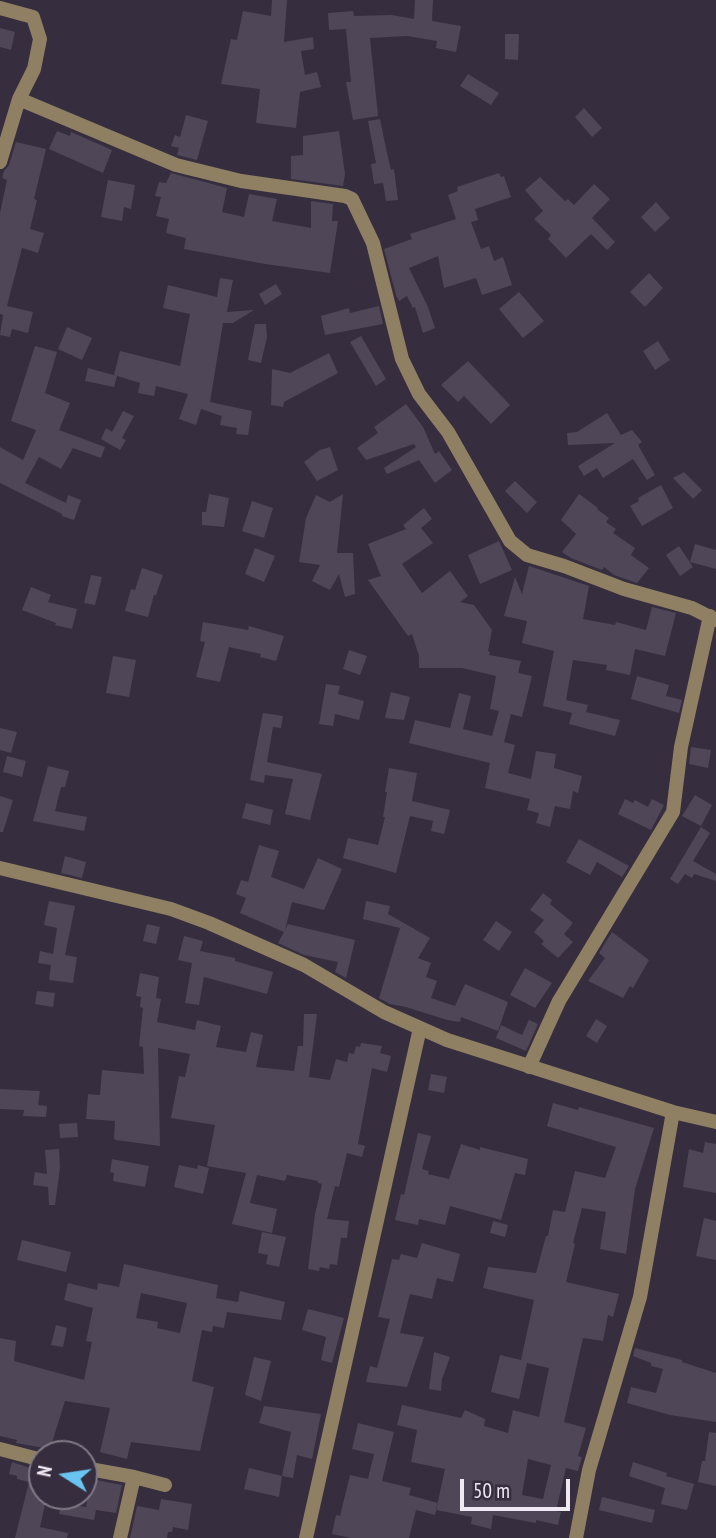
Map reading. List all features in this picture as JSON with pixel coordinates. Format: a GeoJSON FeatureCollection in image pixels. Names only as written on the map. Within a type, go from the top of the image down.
{"type":"FeatureCollection","features":[{"type":"Feature","properties":{"kind":"street"},"geometry":{"type":"LineString","coordinates":[[0,8],[33,17],[40,39],[34,69],[19,99],[0,162]]}},
{"type":"Feature","properties":{"kind":"street"},"geometry":{"type":"LineString","coordinates":[[19,99],[176,165],[241,181],[352,199],[373,243],[402,359],[419,394],[448,432],[510,541],[527,555],[713,618],[681,747],[673,812],[559,1000],[529,1068]]}},
{"type":"Feature","properties":{"kind":"street"},"geometry":{"type":"LineString","coordinates":[[0,868],[171,909],[304,965],[384,1012],[447,1040],[673,1112],[716,1122]]}},
{"type":"Feature","properties":{"kind":"street"},"geometry":{"type":"LineString","coordinates":[[306,1538],[419,1028]]}},
{"type":"Feature","properties":{"kind":"street"},"geometry":{"type":"LineString","coordinates":[[576,1538],[589,1470],[640,1297],[673,1112]]}},
{"type":"Feature","properties":{"kind":"street"},"geometry":{"type":"LineString","coordinates":[[0,1450],[28,1457]]}},
{"type":"Feature","properties":{"kind":"street"},"geometry":{"type":"LineString","coordinates":[[98,1471],[165,1485]]}},
{"type":"Feature","properties":{"kind":"street"},"geometry":{"type":"LineString","coordinates":[[120,1538],[134,1477]]}},
{"type":"Feature","properties":{"kind":"building"},"geometry":{"type":"Polygon","coordinates":[[[272,0],[287,0],[284,42],[313,37],[314,49],[301,51],[305,75],[317,72],[321,87],[300,92],[296,128],[256,123],[260,89],[221,84],[231,39],[237,40],[243,11],[271,16],[272,0]]]}},
{"type":"Feature","properties":{"kind":"building"},"geometry":{"type":"Polygon","coordinates":[[[415,0],[433,0],[432,21],[461,26],[456,52],[436,48],[437,41],[407,36],[370,38],[378,116],[353,120],[346,82],[351,82],[346,29],[329,30],[328,13],[353,11],[354,16],[392,15],[414,19],[415,0]]]}},
{"type":"Feature","properties":{"kind":"building"},"geometry":{"type":"Polygon","coordinates":[[[0,28],[15,32],[11,50],[0,47],[0,28]]]}},
{"type":"Feature","properties":{"kind":"building"},"geometry":{"type":"Polygon","coordinates":[[[505,34],[519,34],[518,60],[505,59],[505,34]]]}},
{"type":"Feature","properties":{"kind":"building"},"geometry":{"type":"Polygon","coordinates":[[[468,74],[499,93],[491,105],[460,86],[468,74]]]}},
{"type":"Feature","properties":{"kind":"building"},"geometry":{"type":"Polygon","coordinates":[[[584,108],[602,128],[592,137],[575,117],[584,108]]]}},
{"type":"Feature","properties":{"kind":"building"},"geometry":{"type":"Polygon","coordinates":[[[186,115],[208,121],[197,160],[177,155],[179,148],[171,146],[175,135],[180,137],[186,115]]]}},
{"type":"Feature","properties":{"kind":"building"},"geometry":{"type":"Polygon","coordinates":[[[380,119],[391,170],[394,169],[398,200],[386,201],[383,183],[374,184],[371,164],[376,163],[368,121],[380,119]]]}},
{"type":"Feature","properties":{"kind":"building"},"geometry":{"type":"Polygon","coordinates":[[[57,131],[70,136],[71,132],[112,150],[103,173],[49,149],[57,131]]]}},
{"type":"Feature","properties":{"kind":"building"},"geometry":{"type":"Polygon","coordinates":[[[339,131],[345,174],[343,186],[291,179],[291,156],[303,155],[303,136],[339,131]]]}},
{"type":"Feature","properties":{"kind":"building"},"geometry":{"type":"Polygon","coordinates":[[[16,142],[46,149],[30,229],[44,233],[38,253],[22,248],[7,306],[33,312],[28,333],[12,329],[10,337],[0,335],[3,315],[0,314],[0,213],[7,180],[2,178],[16,142]]]}},
{"type":"Feature","properties":{"kind":"building"},"geometry":{"type":"Polygon","coordinates":[[[171,173],[227,188],[222,212],[244,217],[249,194],[277,199],[272,221],[311,228],[311,201],[333,204],[332,221],[338,221],[330,273],[184,249],[186,238],[166,233],[169,219],[156,216],[161,197],[155,196],[159,182],[166,183],[171,173]]]}},
{"type":"Feature","properties":{"kind":"building"},"geometry":{"type":"Polygon","coordinates":[[[499,173],[501,177],[504,176],[511,197],[475,209],[478,220],[471,222],[481,249],[489,246],[494,261],[503,257],[512,285],[482,295],[476,278],[444,288],[438,256],[409,268],[435,328],[423,333],[415,307],[413,308],[407,296],[399,301],[396,295],[384,249],[412,239],[410,234],[456,219],[448,195],[458,191],[457,187],[499,173]]]}},
{"type":"Feature","properties":{"kind":"building"},"geometry":{"type":"Polygon","coordinates":[[[540,177],[565,201],[568,199],[574,205],[594,184],[610,199],[592,218],[615,242],[607,250],[591,234],[566,258],[548,239],[551,235],[534,219],[543,211],[525,190],[540,177]]]}},
{"type":"Feature","properties":{"kind":"building"},"geometry":{"type":"Polygon","coordinates":[[[108,180],[135,185],[131,209],[124,207],[122,221],[101,217],[108,180]]]}},
{"type":"Feature","properties":{"kind":"building"},"geometry":{"type":"Polygon","coordinates":[[[656,202],[670,218],[655,232],[641,217],[656,202]]]}},
{"type":"Feature","properties":{"kind":"building"},"geometry":{"type":"Polygon","coordinates":[[[649,273],[663,288],[645,307],[630,292],[649,273]]]}},
{"type":"Feature","properties":{"kind":"building"},"geometry":{"type":"Polygon","coordinates":[[[220,278],[233,280],[227,312],[254,310],[233,323],[223,323],[210,402],[252,411],[248,435],[236,434],[237,428],[220,425],[222,416],[201,409],[196,425],[179,419],[188,394],[156,386],[154,396],[138,393],[140,383],[114,375],[120,351],[180,366],[190,314],[163,308],[168,285],[217,297],[220,278]]]}},
{"type":"Feature","properties":{"kind":"building"},"geometry":{"type":"Polygon","coordinates":[[[276,284],[282,294],[265,305],[259,294],[276,284]]]}},
{"type":"Feature","properties":{"kind":"building"},"geometry":{"type":"Polygon","coordinates":[[[519,292],[544,321],[523,338],[499,309],[519,292]]]}},
{"type":"Feature","properties":{"kind":"building"},"geometry":{"type":"Polygon","coordinates":[[[379,306],[383,324],[325,335],[321,316],[349,308],[350,313],[379,306]]]}},
{"type":"Feature","properties":{"kind":"building"},"geometry":{"type":"Polygon","coordinates":[[[255,324],[266,324],[267,337],[261,363],[248,360],[255,324]]]}},
{"type":"Feature","properties":{"kind":"building"},"geometry":{"type":"Polygon","coordinates":[[[67,327],[92,338],[82,360],[58,349],[67,327]]]}},
{"type":"Feature","properties":{"kind":"building"},"geometry":{"type":"Polygon","coordinates":[[[361,336],[386,379],[376,386],[350,342],[361,336]]]}},
{"type":"Feature","properties":{"kind":"building"},"geometry":{"type":"Polygon","coordinates":[[[658,341],[670,360],[655,370],[643,351],[658,341]]]}},
{"type":"Feature","properties":{"kind":"building"},"geometry":{"type":"Polygon","coordinates":[[[35,346],[57,352],[45,393],[70,403],[59,430],[105,447],[101,458],[73,448],[61,469],[39,457],[25,483],[66,503],[68,495],[81,500],[74,520],[0,483],[0,447],[23,460],[36,430],[11,421],[35,346]]]}},
{"type":"Feature","properties":{"kind":"building"},"geometry":{"type":"Polygon","coordinates":[[[329,353],[338,373],[284,402],[283,407],[271,405],[272,369],[290,373],[329,353]]]}},
{"type":"Feature","properties":{"kind":"building"},"geometry":{"type":"Polygon","coordinates":[[[468,361],[510,405],[491,424],[464,396],[458,402],[441,385],[468,361]]]}},
{"type":"Feature","properties":{"kind":"building"},"geometry":{"type":"Polygon","coordinates":[[[88,368],[117,376],[114,387],[85,381],[88,368]]]}},
{"type":"Feature","properties":{"kind":"building"},"geometry":{"type":"Polygon","coordinates":[[[406,404],[423,427],[435,454],[439,451],[452,470],[435,483],[419,460],[387,474],[384,468],[416,447],[414,444],[366,460],[357,448],[378,433],[374,427],[406,404]]]}},
{"type":"Feature","properties":{"kind":"building"},"geometry":{"type":"Polygon","coordinates":[[[123,411],[134,416],[122,438],[126,440],[120,450],[101,439],[106,428],[112,432],[123,411]]]}},
{"type":"Feature","properties":{"kind":"building"},"geometry":{"type":"Polygon","coordinates":[[[607,413],[621,435],[632,430],[642,442],[638,445],[655,475],[647,480],[633,459],[603,478],[597,468],[584,476],[578,466],[615,443],[568,445],[567,433],[577,432],[607,413]]]}},
{"type":"Feature","properties":{"kind":"building"},"geometry":{"type":"Polygon","coordinates":[[[330,447],[338,470],[317,481],[304,462],[320,450],[330,447]]]}},
{"type":"Feature","properties":{"kind":"building"},"geometry":{"type":"Polygon","coordinates":[[[684,472],[702,490],[693,499],[673,478],[684,472]]]}},
{"type":"Feature","properties":{"kind":"building"},"geometry":{"type":"Polygon","coordinates":[[[515,481],[537,502],[527,513],[505,491],[515,481]]]}},
{"type":"Feature","properties":{"kind":"building"},"geometry":{"type":"Polygon","coordinates":[[[661,485],[673,508],[642,526],[630,506],[639,501],[638,498],[661,485]]]}},
{"type":"Feature","properties":{"kind":"building"},"geometry":{"type":"Polygon","coordinates":[[[209,494],[229,498],[224,527],[202,525],[202,512],[206,512],[209,494]]]}},
{"type":"Feature","properties":{"kind":"building"},"geometry":{"type":"Polygon","coordinates":[[[343,494],[337,553],[353,553],[355,594],[345,597],[339,574],[330,590],[312,581],[320,565],[299,562],[306,518],[316,495],[330,502],[343,494]]]}},
{"type":"Feature","properties":{"kind":"building"},"geometry":{"type":"Polygon","coordinates":[[[579,494],[609,518],[606,522],[616,529],[613,533],[635,548],[631,555],[649,568],[637,583],[614,575],[604,567],[602,570],[562,552],[576,534],[561,520],[579,494]]]}},
{"type":"Feature","properties":{"kind":"building"},"geometry":{"type":"Polygon","coordinates":[[[252,501],[273,508],[264,538],[242,531],[252,501]]]}},
{"type":"Feature","properties":{"kind":"building"},"geometry":{"type":"Polygon","coordinates":[[[424,508],[432,519],[421,528],[433,543],[402,564],[422,593],[450,571],[468,596],[460,602],[474,605],[492,630],[489,655],[521,661],[518,673],[532,676],[522,717],[511,714],[504,742],[515,745],[508,773],[531,779],[536,751],[556,754],[554,768],[582,776],[578,793],[573,791],[570,809],[555,806],[550,827],[536,823],[539,813],[527,810],[530,799],[485,788],[490,763],[409,743],[415,720],[450,728],[459,693],[471,696],[463,729],[492,736],[499,711],[490,709],[496,676],[462,668],[419,668],[419,656],[412,634],[408,636],[368,580],[381,576],[368,544],[406,529],[403,525],[424,508]]]}},
{"type":"Feature","properties":{"kind":"building"},"geometry":{"type":"Polygon","coordinates":[[[499,541],[512,570],[480,584],[468,555],[499,541]]]}},
{"type":"Feature","properties":{"kind":"building"},"geometry":{"type":"Polygon","coordinates":[[[695,544],[716,550],[716,569],[690,562],[695,544]]]}},
{"type":"Feature","properties":{"kind":"building"},"geometry":{"type":"Polygon","coordinates":[[[679,546],[693,567],[680,576],[666,555],[679,546]]]}},
{"type":"Feature","properties":{"kind":"building"},"geometry":{"type":"Polygon","coordinates":[[[255,548],[275,556],[264,582],[245,574],[255,548]]]}},
{"type":"Feature","properties":{"kind":"building"},"geometry":{"type":"Polygon","coordinates":[[[529,566],[589,586],[583,619],[615,625],[616,622],[646,630],[652,607],[676,613],[665,656],[635,649],[630,675],[606,670],[607,665],[573,660],[566,700],[588,705],[586,712],[620,720],[615,736],[569,724],[572,713],[543,706],[554,651],[522,643],[527,621],[504,616],[515,577],[522,594],[529,566]]]}},
{"type":"Feature","properties":{"kind":"building"},"geometry":{"type":"Polygon","coordinates":[[[142,568],[163,575],[148,617],[125,611],[131,589],[135,590],[142,568]]]}},
{"type":"Feature","properties":{"kind":"building"},"geometry":{"type":"Polygon","coordinates":[[[91,575],[102,577],[95,605],[84,603],[91,575]]]}},
{"type":"Feature","properties":{"kind":"building"},"geometry":{"type":"Polygon","coordinates":[[[31,587],[51,595],[48,602],[77,609],[72,629],[55,625],[56,623],[22,610],[31,587]]]}},
{"type":"Feature","properties":{"kind":"building"},"geometry":{"type":"Polygon","coordinates":[[[203,622],[248,630],[249,626],[284,636],[276,661],[260,657],[261,654],[229,647],[220,682],[196,677],[205,642],[200,641],[203,622]]]}},
{"type":"Feature","properties":{"kind":"building"},"geometry":{"type":"Polygon","coordinates":[[[349,650],[367,656],[360,675],[343,669],[349,650]]]}},
{"type":"Feature","properties":{"kind":"building"},"geometry":{"type":"Polygon","coordinates":[[[113,656],[136,660],[129,697],[106,693],[113,656]]]}},
{"type":"Feature","properties":{"kind":"building"},"geometry":{"type":"Polygon","coordinates":[[[637,676],[669,685],[666,696],[682,700],[679,713],[631,699],[637,676]]]}},
{"type":"Feature","properties":{"kind":"building"},"geometry":{"type":"Polygon","coordinates":[[[326,684],[340,686],[338,694],[364,701],[359,720],[335,714],[333,726],[319,724],[326,684]]]}},
{"type":"Feature","properties":{"kind":"building"},"geometry":{"type":"Polygon","coordinates":[[[391,692],[410,697],[404,720],[385,718],[391,692]]]}},
{"type":"Feature","properties":{"kind":"building"},"geometry":{"type":"Polygon","coordinates":[[[263,713],[283,716],[281,728],[273,727],[267,762],[322,774],[310,820],[285,814],[293,779],[265,775],[264,783],[250,780],[263,713]]]}},
{"type":"Feature","properties":{"kind":"building"},"geometry":{"type":"Polygon","coordinates":[[[0,728],[17,732],[11,753],[0,750],[0,728]]]}},
{"type":"Feature","properties":{"kind":"building"},"geometry":{"type":"Polygon","coordinates":[[[691,747],[711,750],[708,768],[689,764],[691,747]]]}},
{"type":"Feature","properties":{"kind":"building"},"geometry":{"type":"Polygon","coordinates":[[[7,756],[26,761],[22,777],[3,772],[7,756]]]}},
{"type":"Feature","properties":{"kind":"building"},"geometry":{"type":"Polygon","coordinates":[[[48,766],[69,771],[65,787],[61,787],[55,811],[87,817],[84,831],[33,821],[48,766]]]}},
{"type":"Feature","properties":{"kind":"building"},"geometry":{"type":"Polygon","coordinates":[[[389,768],[417,773],[412,801],[450,810],[444,834],[431,831],[433,821],[410,816],[396,873],[343,858],[348,838],[378,845],[385,817],[389,768]]]}},
{"type":"Feature","properties":{"kind":"building"},"geometry":{"type":"Polygon","coordinates":[[[695,795],[712,805],[701,826],[682,816],[695,795]]]}},
{"type":"Feature","properties":{"kind":"building"},"geometry":{"type":"Polygon","coordinates":[[[0,796],[13,800],[3,832],[0,832],[0,796]]]}},
{"type":"Feature","properties":{"kind":"building"},"geometry":{"type":"Polygon","coordinates":[[[625,799],[633,803],[635,800],[648,807],[652,799],[664,805],[651,830],[618,814],[625,799]]]}},
{"type":"Feature","properties":{"kind":"building"},"geometry":{"type":"Polygon","coordinates":[[[246,803],[273,810],[270,825],[242,818],[246,803]]]}},
{"type":"Feature","properties":{"kind":"building"},"geometry":{"type":"Polygon","coordinates":[[[701,827],[710,833],[693,861],[716,874],[716,881],[694,874],[692,878],[685,874],[678,884],[670,879],[701,827]]]}},
{"type":"Feature","properties":{"kind":"building"},"geometry":{"type":"Polygon","coordinates":[[[579,839],[629,866],[622,877],[597,862],[590,875],[566,862],[579,839]]]}},
{"type":"Feature","properties":{"kind":"building"},"geometry":{"type":"Polygon","coordinates":[[[259,845],[279,851],[271,877],[304,889],[318,858],[342,869],[324,910],[292,902],[285,930],[288,924],[355,940],[346,978],[335,972],[338,962],[304,955],[278,943],[284,932],[240,913],[246,898],[236,894],[241,880],[248,882],[259,845]]]}},
{"type":"Feature","properties":{"kind":"building"},"geometry":{"type":"Polygon","coordinates":[[[65,856],[86,862],[82,878],[61,873],[65,856]]]}},
{"type":"Feature","properties":{"kind":"building"},"geometry":{"type":"Polygon","coordinates":[[[543,893],[552,900],[550,904],[573,923],[564,934],[573,942],[558,958],[541,944],[544,941],[534,932],[544,920],[530,910],[543,893]]]}},
{"type":"Feature","properties":{"kind":"building"},"geometry":{"type":"Polygon","coordinates":[[[49,901],[75,906],[65,955],[77,957],[73,983],[49,980],[51,965],[38,963],[40,951],[53,954],[57,928],[44,925],[49,901]]]}},
{"type":"Feature","properties":{"kind":"building"},"geometry":{"type":"Polygon","coordinates":[[[366,901],[390,906],[388,914],[430,938],[418,958],[431,963],[426,977],[437,981],[431,998],[455,1006],[465,984],[508,1002],[498,1031],[461,1017],[460,1022],[447,1020],[390,1004],[379,998],[400,928],[363,919],[366,901]]]}},
{"type":"Feature","properties":{"kind":"building"},"geometry":{"type":"Polygon","coordinates":[[[496,921],[512,932],[499,951],[483,940],[496,921]]]}},
{"type":"Feature","properties":{"kind":"building"},"geometry":{"type":"Polygon","coordinates":[[[147,924],[160,927],[156,944],[143,941],[147,924]]]}},
{"type":"Feature","properties":{"kind":"building"},"geometry":{"type":"Polygon","coordinates":[[[612,932],[649,960],[633,988],[630,986],[623,998],[588,981],[605,958],[599,953],[612,932]]]}},
{"type":"Feature","properties":{"kind":"building"},"geometry":{"type":"Polygon","coordinates":[[[184,936],[203,941],[200,951],[235,958],[235,961],[273,972],[267,994],[204,977],[199,1005],[185,1003],[192,963],[178,960],[184,936]]]}},
{"type":"Feature","properties":{"kind":"building"},"geometry":{"type":"Polygon","coordinates":[[[525,968],[552,983],[535,1008],[510,995],[525,968]]]}},
{"type":"Feature","properties":{"kind":"building"},"geometry":{"type":"Polygon","coordinates":[[[140,973],[159,977],[156,998],[161,999],[157,1022],[195,1030],[197,1020],[221,1026],[216,1047],[246,1052],[251,1032],[263,1035],[256,1067],[294,1071],[298,1046],[303,1046],[304,1014],[317,1014],[309,1077],[330,1080],[336,1059],[347,1062],[349,1053],[354,1054],[356,1046],[360,1047],[361,1043],[382,1046],[380,1053],[391,1056],[387,1072],[372,1068],[358,1144],[365,1146],[362,1157],[347,1153],[339,1187],[335,1186],[327,1219],[349,1221],[347,1238],[341,1238],[337,1265],[330,1264],[329,1269],[320,1267],[319,1271],[308,1269],[322,1184],[318,1181],[287,1175],[285,1181],[257,1175],[250,1203],[277,1209],[272,1233],[232,1224],[246,1173],[207,1166],[215,1125],[171,1118],[179,1076],[185,1077],[190,1054],[158,1048],[160,1146],[116,1140],[115,1121],[86,1119],[88,1094],[100,1095],[102,1070],[144,1074],[143,1047],[139,1046],[143,1008],[140,1007],[141,997],[136,996],[140,973]]]}},
{"type":"Feature","properties":{"kind":"building"},"geometry":{"type":"Polygon","coordinates":[[[37,991],[55,993],[53,1007],[35,1004],[37,991]]]}},
{"type":"Feature","properties":{"kind":"building"},"geometry":{"type":"Polygon","coordinates":[[[596,1019],[607,1026],[597,1043],[586,1036],[596,1019]]]}},
{"type":"Feature","properties":{"kind":"building"},"geometry":{"type":"Polygon","coordinates":[[[529,1020],[538,1024],[526,1051],[496,1038],[501,1025],[522,1035],[529,1020]]]}},
{"type":"Feature","properties":{"kind":"building"},"geometry":{"type":"Polygon","coordinates":[[[431,1074],[447,1077],[444,1093],[428,1090],[431,1074]]]}},
{"type":"Feature","properties":{"kind":"building"},"geometry":{"type":"Polygon","coordinates":[[[0,1089],[40,1091],[38,1105],[47,1106],[46,1117],[23,1116],[24,1110],[0,1109],[0,1089]]]}},
{"type":"Feature","properties":{"kind":"building"},"geometry":{"type":"Polygon","coordinates":[[[553,1103],[578,1110],[579,1107],[654,1128],[635,1189],[626,1254],[600,1249],[606,1212],[582,1208],[573,1243],[575,1244],[566,1282],[619,1294],[613,1317],[608,1315],[603,1341],[583,1338],[564,1422],[586,1428],[578,1456],[582,1457],[578,1471],[566,1468],[556,1511],[561,1512],[558,1525],[493,1515],[491,1529],[471,1524],[472,1517],[436,1510],[445,1469],[411,1462],[417,1430],[397,1425],[402,1405],[461,1418],[465,1410],[485,1419],[484,1426],[508,1433],[513,1410],[539,1417],[549,1368],[527,1363],[519,1399],[491,1392],[500,1355],[521,1360],[534,1300],[483,1288],[488,1267],[536,1273],[553,1210],[565,1212],[575,1171],[605,1178],[616,1147],[547,1126],[553,1103]],[[528,1459],[522,1495],[543,1499],[551,1465],[528,1459]]]}},
{"type":"Feature","properties":{"kind":"building"},"geometry":{"type":"Polygon","coordinates":[[[77,1123],[78,1137],[60,1138],[59,1124],[77,1123]]]}},
{"type":"Feature","properties":{"kind":"building"},"geometry":{"type":"Polygon","coordinates":[[[418,1133],[431,1136],[422,1169],[429,1171],[428,1174],[449,1179],[461,1144],[528,1159],[525,1175],[515,1173],[501,1220],[450,1206],[445,1225],[419,1219],[418,1225],[395,1220],[401,1194],[404,1195],[418,1133]]]}},
{"type":"Feature","properties":{"kind":"building"},"geometry":{"type":"Polygon","coordinates":[[[705,1142],[716,1144],[716,1193],[683,1187],[689,1149],[703,1153],[705,1142]]]}},
{"type":"Feature","properties":{"kind":"building"},"geometry":{"type":"Polygon","coordinates":[[[59,1149],[60,1168],[55,1205],[49,1205],[48,1187],[33,1185],[35,1172],[47,1174],[45,1150],[59,1149]]]}},
{"type":"Feature","properties":{"kind":"building"},"geometry":{"type":"Polygon","coordinates":[[[112,1159],[149,1166],[145,1187],[113,1181],[114,1173],[110,1172],[112,1159]]]}},
{"type":"Feature","properties":{"kind":"building"},"geometry":{"type":"Polygon","coordinates":[[[179,1165],[197,1169],[198,1165],[209,1168],[203,1194],[174,1187],[179,1165]]]}},
{"type":"Feature","properties":{"kind":"building"},"geometry":{"type":"Polygon","coordinates":[[[704,1218],[716,1221],[716,1260],[696,1256],[704,1218]]]}},
{"type":"Feature","properties":{"kind":"building"},"geometry":{"type":"Polygon","coordinates":[[[493,1221],[508,1225],[505,1237],[490,1233],[493,1221]]]}},
{"type":"Feature","properties":{"kind":"building"},"geometry":{"type":"Polygon","coordinates":[[[262,1232],[286,1237],[279,1267],[266,1264],[268,1255],[258,1253],[262,1232]]]}},
{"type":"Feature","properties":{"kind":"building"},"geometry":{"type":"Polygon","coordinates":[[[22,1240],[71,1252],[66,1272],[17,1260],[22,1240]]]}},
{"type":"Feature","properties":{"kind":"building"},"geometry":{"type":"Polygon","coordinates":[[[422,1243],[460,1254],[453,1282],[437,1278],[432,1299],[410,1294],[400,1333],[424,1337],[407,1387],[366,1382],[370,1366],[377,1368],[390,1319],[378,1317],[392,1259],[399,1260],[401,1254],[417,1258],[422,1243]]]}},
{"type":"Feature","properties":{"kind":"building"},"geometry":{"type":"Polygon","coordinates":[[[124,1264],[218,1285],[216,1298],[238,1302],[240,1291],[285,1302],[281,1320],[227,1312],[224,1328],[213,1326],[212,1332],[202,1330],[192,1381],[214,1387],[200,1451],[131,1442],[127,1459],[100,1452],[110,1408],[65,1401],[53,1440],[28,1440],[28,1445],[0,1436],[0,1338],[16,1341],[14,1361],[84,1380],[92,1342],[86,1341],[93,1308],[64,1300],[68,1283],[97,1290],[98,1283],[119,1287],[124,1264]],[[141,1293],[136,1318],[158,1322],[157,1328],[180,1333],[187,1303],[141,1293]]]}},
{"type":"Feature","properties":{"kind":"building"},"geometry":{"type":"Polygon","coordinates":[[[308,1309],[344,1318],[332,1363],[321,1360],[326,1337],[302,1330],[308,1309]]]}},
{"type":"Feature","properties":{"kind":"building"},"geometry":{"type":"Polygon","coordinates":[[[56,1325],[67,1328],[63,1347],[51,1345],[56,1325]]]}},
{"type":"Feature","properties":{"kind":"building"},"geometry":{"type":"Polygon","coordinates":[[[635,1348],[682,1360],[716,1373],[716,1422],[670,1415],[627,1403],[631,1387],[656,1393],[663,1369],[633,1356],[635,1348]]]}},
{"type":"Feature","properties":{"kind":"building"},"geometry":{"type":"Polygon","coordinates":[[[434,1352],[450,1357],[442,1379],[441,1391],[429,1389],[434,1352]]]}},
{"type":"Feature","properties":{"kind":"building"},"geometry":{"type":"Polygon","coordinates":[[[254,1357],[271,1361],[261,1401],[245,1395],[254,1357]]]}},
{"type":"Feature","properties":{"kind":"building"},"geometry":{"type":"Polygon","coordinates":[[[264,1406],[321,1414],[312,1459],[297,1455],[293,1478],[282,1476],[291,1432],[259,1423],[264,1406]]]}},
{"type":"Feature","properties":{"kind":"building"},"geometry":{"type":"Polygon","coordinates":[[[358,1423],[394,1432],[382,1481],[411,1488],[409,1495],[438,1503],[435,1515],[416,1510],[409,1538],[351,1538],[332,1534],[336,1515],[340,1516],[350,1475],[368,1479],[374,1454],[352,1449],[358,1423]]]}},
{"type":"Feature","properties":{"kind":"building"},"geometry":{"type":"Polygon","coordinates":[[[709,1432],[716,1433],[716,1486],[698,1482],[702,1461],[705,1461],[709,1432]]]}},
{"type":"Feature","properties":{"kind":"building"},"geometry":{"type":"Polygon","coordinates":[[[12,1462],[28,1467],[28,1482],[17,1479],[17,1476],[9,1474],[12,1462]]]}},
{"type":"Feature","properties":{"kind":"building"},"geometry":{"type":"Polygon","coordinates":[[[633,1462],[694,1484],[687,1510],[661,1504],[665,1488],[629,1476],[633,1462]]]}},
{"type":"Feature","properties":{"kind":"building"},"geometry":{"type":"Polygon","coordinates":[[[249,1468],[282,1476],[279,1497],[244,1489],[249,1468]]]}},
{"type":"Feature","properties":{"kind":"building"},"geometry":{"type":"Polygon","coordinates":[[[98,1480],[122,1485],[116,1513],[96,1510],[98,1480]]]}},
{"type":"Feature","properties":{"kind":"building"},"geometry":{"type":"Polygon","coordinates":[[[28,1486],[28,1510],[44,1510],[40,1527],[68,1533],[67,1538],[15,1538],[28,1486]]]}},
{"type":"Feature","properties":{"kind":"building"},"geometry":{"type":"Polygon","coordinates":[[[602,1497],[655,1510],[652,1523],[599,1510],[602,1497]]]}},
{"type":"Feature","properties":{"kind":"building"},"geometry":{"type":"Polygon","coordinates":[[[161,1499],[192,1504],[188,1530],[173,1527],[167,1538],[130,1538],[137,1506],[159,1510],[161,1499]]]}},
{"type":"Feature","properties":{"kind":"building"},"geometry":{"type":"Polygon","coordinates":[[[60,1510],[96,1510],[94,1520],[59,1514],[60,1510]]]}}]}
